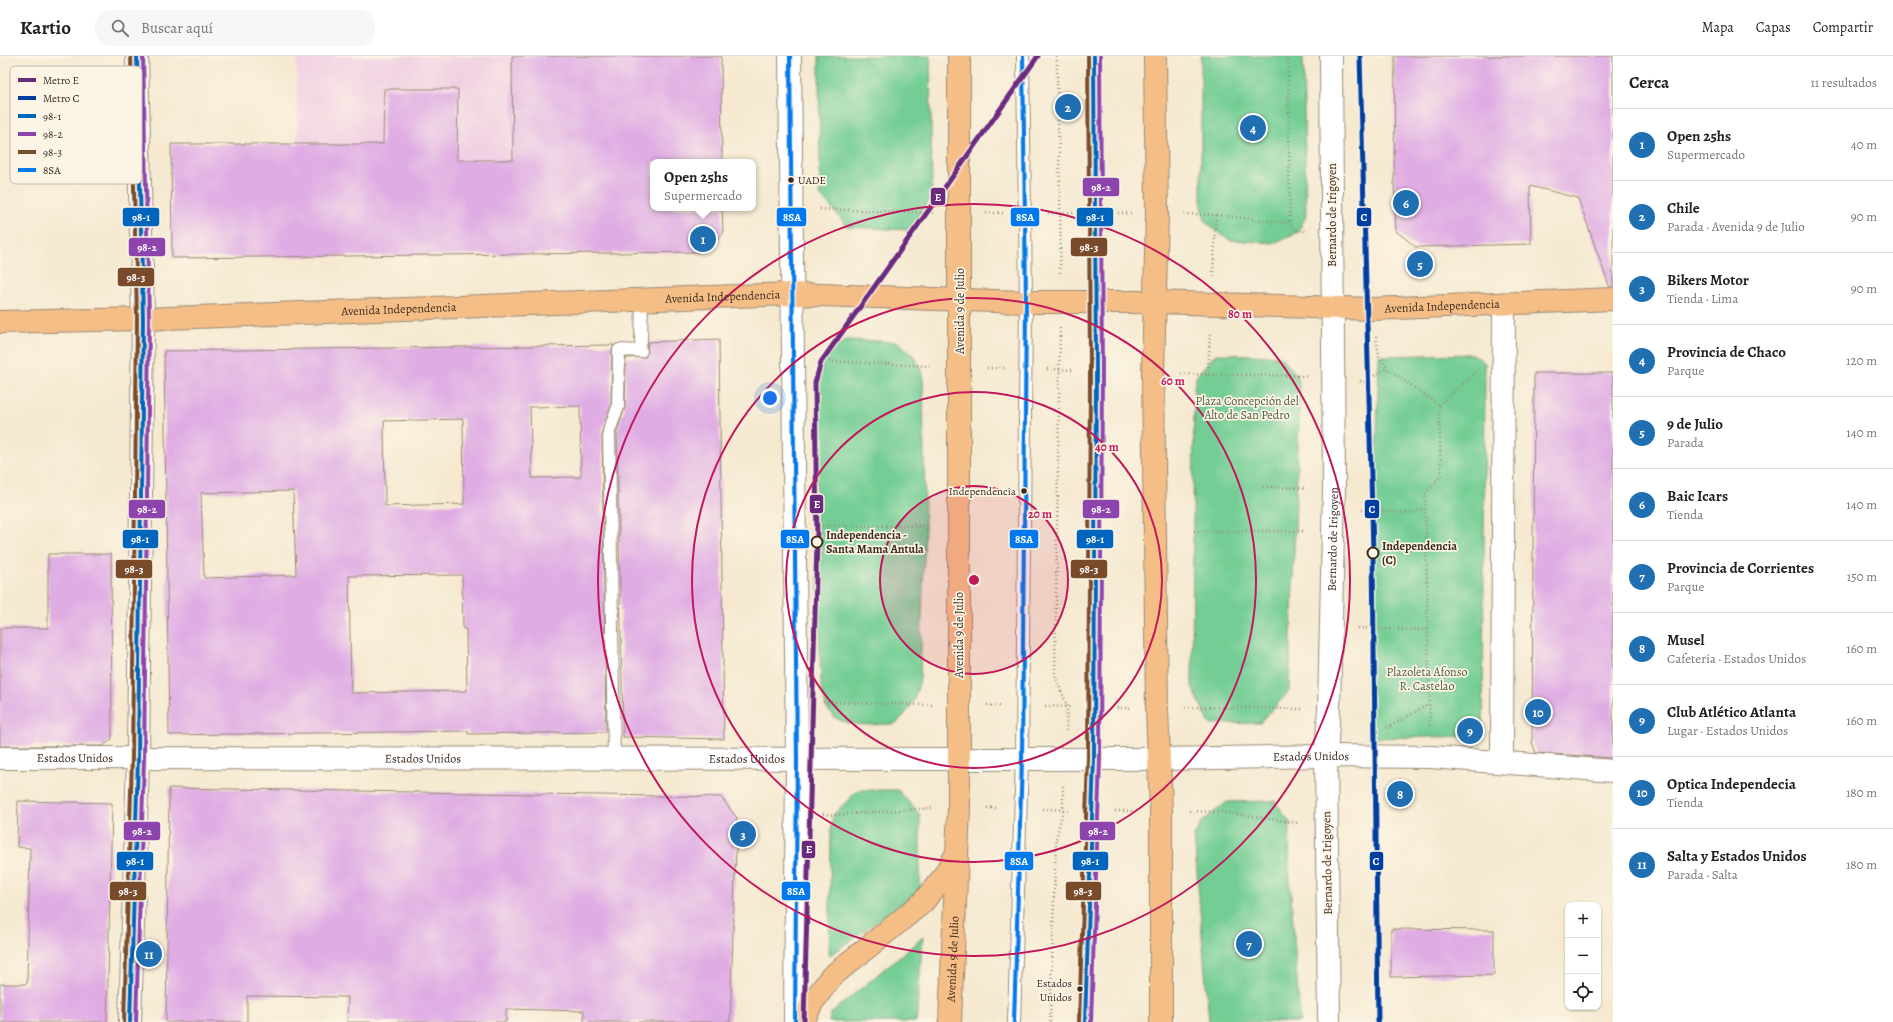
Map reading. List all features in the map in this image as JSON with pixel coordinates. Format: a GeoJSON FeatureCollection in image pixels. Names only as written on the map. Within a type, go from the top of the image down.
{"type":"FeatureCollection","features":[{"type":"Feature","properties":{"kind":"main road","name":"Avenida 9 de Julio"},"geometry":{"type":"LineString","coordinates":[[950,1022],[959,807],[959,56]]}},
{"type":"Feature","properties":{"kind":"main road"},"geometry":{"type":"LineString","coordinates":[[1155,56],[1157,213],[1153,373],[1157,708],[1161,810],[1161,1022]]}},
{"type":"Feature","properties":{"kind":"main road","name":"Avenida Independencia"},"geometry":{"type":"LineString","coordinates":[[0,322],[143,319],[791,294],[1026,302],[1155,302],[1372,310],[1613,299]]}},
{"type":"Feature","properties":{"kind":"main road"},"geometry":{"type":"LineString","coordinates":[[803,1022],[812,1003],[831,977],[922,903],[942,878],[957,854]]}},
{"type":"Feature","properties":{"kind":"street"},"geometry":{"type":"LineString","coordinates":[[137,56],[137,66]]}},
{"type":"Feature","properties":{"kind":"street"},"geometry":{"type":"LineString","coordinates":[[790,56],[791,294],[797,759],[795,1022]]}},
{"type":"Feature","properties":{"kind":"street","name":"Bernardo de Irigoyen"},"geometry":{"type":"LineString","coordinates":[[1329,1022],[1326,756],[1329,709],[1333,532],[1331,56]]}},
{"type":"Feature","properties":{"kind":"street"},"geometry":{"type":"LineString","coordinates":[[130,1022],[138,758],[143,319],[140,184]]}},
{"type":"Feature","properties":{"kind":"street"},"geometry":{"type":"LineString","coordinates":[[1502,762],[1504,304]]}},
{"type":"Feature","properties":{"kind":"street","name":"Estados Unidos"},"geometry":{"type":"LineString","coordinates":[[0,758],[1159,759],[1326,756],[1431,757],[1613,771]]}},
{"type":"Feature","properties":{"kind":"lane"},"geometry":{"type":"LineString","coordinates":[[1014,1022],[1023,706],[1026,302],[1023,56]]}},
{"type":"Feature","properties":{"kind":"lane"},"geometry":{"type":"LineString","coordinates":[[1085,1022],[1094,758],[1093,708],[1096,301],[1094,56]]}},
{"type":"Feature","properties":{"kind":"lane"},"geometry":{"type":"LineString","coordinates":[[614,758],[609,431],[618,407],[619,350],[641,346],[642,299]]}},
{"type":"Feature","properties":{"kind":"path"},"geometry":{"type":"LineString","coordinates":[[1050,1022],[1056,839],[1063,810],[1067,706],[1055,674],[1061,213],[1057,136],[1057,56]]}},
{"type":"Feature","properties":{"kind":"path"},"geometry":{"type":"LineString","coordinates":[[1288,56],[1290,223],[1294,230],[1332,235]]}},
{"type":"Feature","properties":{"kind":"path"},"geometry":{"type":"LineString","coordinates":[[791,210],[831,208],[960,214],[1157,213],[1216,215],[1290,223]]}},
{"type":"Feature","properties":{"kind":"path"},"geometry":{"type":"LineString","coordinates":[[1372,310],[1379,356],[1387,368],[1440,405]]}},
{"type":"Feature","properties":{"kind":"path"},"geometry":{"type":"LineString","coordinates":[[1431,757],[1425,494],[1441,475],[1440,405],[1485,363],[1504,362]]}},
{"type":"Feature","properties":{"kind":"path"},"geometry":{"type":"LineString","coordinates":[[1263,487],[1333,498],[1411,513],[1425,509]]}},
{"type":"Feature","properties":{"kind":"path"},"geometry":{"type":"LineString","coordinates":[[816,526],[925,526]]}},
{"type":"Feature","properties":{"kind":"path"},"geometry":{"type":"LineString","coordinates":[[1194,530],[1333,532]]}},
{"type":"Feature","properties":{"kind":"path"},"geometry":{"type":"LineString","coordinates":[[1331,628],[1427,630]]}},
{"type":"Feature","properties":{"kind":"path"},"geometry":{"type":"LineString","coordinates":[[796,700],[906,705],[1067,706],[1093,708],[1329,709]]}},
{"type":"Feature","properties":{"kind":"path"},"geometry":{"type":"LineString","coordinates":[[797,811],[833,815],[959,807],[1092,811],[1161,810],[1221,812],[1290,823],[1327,824]]}},
{"type":"Feature","properties":{"kind":"shaded area"},"geometry":{"type":"Polygon","coordinates":[[[297,56],[721,56],[654,159],[650,159],[650,165],[623,206],[623,253],[172,258],[171,144],[297,144],[297,56]]]}},
{"type":"Feature","properties":{"kind":"green space"},"geometry":{"type":"Polygon","coordinates":[[[819,56],[930,56],[932,197],[909,230],[848,227],[820,195],[819,56]]]}},
{"type":"Feature","properties":{"kind":"green space"},"geometry":{"type":"Polygon","coordinates":[[[1201,56],[1303,56],[1306,216],[1298,232],[1274,243],[1230,240],[1213,229],[1205,221],[1201,200],[1201,56]]]}},
{"type":"Feature","properties":{"kind":"green space"},"geometry":{"type":"Polygon","coordinates":[[[847,340],[898,342],[915,357],[923,375],[925,526],[920,679],[912,704],[895,724],[867,725],[848,723],[839,720],[832,715],[827,708],[821,686],[816,526],[817,382],[827,353],[847,340]]]}},
{"type":"Feature","properties":{"kind":"green space","name":"Plaza Concepción del Alto de San Pedro"},"geometry":{"type":"Polygon","coordinates":[[[1216,354],[1280,356],[1297,375],[1300,393],[1289,691],[1260,723],[1210,724],[1192,687],[1194,387],[1197,375],[1216,354]]]}},
{"type":"Feature","properties":{"kind":"green space","name":"Plazoleta Afonso R. Castelao"},"geometry":{"type":"Polygon","coordinates":[[[1473,354],[1485,363],[1483,736],[1369,738],[1379,356],[1473,354]]]}},
{"type":"Feature","properties":{"kind":"green space"},"geometry":{"type":"Polygon","coordinates":[[[858,790],[898,790],[920,815],[920,891],[829,956],[831,831],[833,815],[858,790]]]}},
{"type":"Feature","properties":{"kind":"green space"},"geometry":{"type":"Polygon","coordinates":[[[1275,801],[1290,823],[1289,867],[1300,1022],[1209,1022],[1194,836],[1202,822],[1227,802],[1275,801]]]}},
{"type":"Feature","properties":{"kind":"green space"},"geometry":{"type":"Polygon","coordinates":[[[923,937],[916,1022],[829,1022],[830,1014],[923,937]]]}},
{"type":"Feature","properties":{"kind":"building"},"geometry":{"type":"Polygon","coordinates":[[[512,56],[721,56],[722,159],[650,159],[650,211],[722,211],[723,233],[712,247],[700,252],[172,258],[171,144],[383,144],[384,89],[458,89],[457,160],[513,160],[512,56]]]}},
{"type":"Feature","properties":{"kind":"building"},"geometry":{"type":"Polygon","coordinates":[[[1395,56],[1613,56],[1613,286],[1609,286],[1578,198],[1530,186],[1531,244],[1416,247],[1396,231],[1394,184],[1395,56]]]}},
{"type":"Feature","properties":{"kind":"building"},"geometry":{"type":"Polygon","coordinates":[[[719,339],[724,739],[623,737],[617,432],[625,407],[626,358],[645,357],[648,352],[647,347],[649,342],[719,339]]]}},
{"type":"Feature","properties":{"kind":"building"},"geometry":{"type":"Polygon","coordinates":[[[614,345],[612,350],[611,406],[602,431],[606,732],[468,734],[468,731],[169,735],[164,351],[614,345]],[[580,406],[530,407],[532,478],[581,477],[580,406]],[[463,419],[384,421],[385,506],[464,504],[463,419]],[[293,491],[201,493],[204,578],[296,575],[293,491]],[[462,575],[349,576],[351,693],[467,691],[466,629],[463,629],[462,575]]]}},
{"type":"Feature","properties":{"kind":"building"},"geometry":{"type":"Polygon","coordinates":[[[1534,373],[1613,373],[1613,758],[1536,753],[1532,742],[1534,373]]]}},
{"type":"Feature","properties":{"kind":"building"},"geometry":{"type":"Polygon","coordinates":[[[48,554],[111,554],[112,739],[103,746],[0,746],[0,628],[48,628],[48,554]]]}},
{"type":"Feature","properties":{"kind":"building"},"geometry":{"type":"Polygon","coordinates":[[[169,788],[721,797],[737,818],[730,1022],[584,1022],[584,1011],[506,1009],[506,1022],[347,1022],[348,997],[247,996],[247,1022],[166,1022],[169,788]]]}},
{"type":"Feature","properties":{"kind":"building"},"geometry":{"type":"Polygon","coordinates":[[[18,801],[112,803],[107,1022],[0,1022],[0,984],[27,984],[30,848],[17,847],[18,801]]]}},
{"type":"Feature","properties":{"kind":"building"},"geometry":{"type":"Polygon","coordinates":[[[1391,929],[1494,930],[1494,975],[1391,977],[1391,929]]]}},
{"type":"Feature","properties":{"kind":"metro line","name":"E"},"geometry":{"type":"LineString","coordinates":[[804,1022],[817,541],[815,383],[821,362],[1038,56]]}},
{"type":"Feature","properties":{"kind":"metro line","name":"C"},"geometry":{"type":"LineString","coordinates":[[1360,56],[1373,552],[1378,1022]]}},
{"type":"Feature","properties":{"kind":"transit line","name":"98-3"},"geometry":{"type":"LineString","coordinates":[[131,56],[131,66]]}},
{"type":"Feature","properties":{"kind":"transit line","name":"98-1"},"geometry":{"type":"LineString","coordinates":[[137,56],[137,66]]}},
{"type":"Feature","properties":{"kind":"transit line","name":"98-2"},"geometry":{"type":"LineString","coordinates":[[136,1022],[144,758],[149,319],[143,56]]}},
{"type":"Feature","properties":{"kind":"transit line","name":"8SA"},"geometry":{"type":"LineString","coordinates":[[790,56],[797,759],[795,1022]]}},
{"type":"Feature","properties":{"kind":"transit line","name":"8SA"},"geometry":{"type":"LineString","coordinates":[[1014,1022],[1022,759],[1026,302],[1023,56]]}},
{"type":"Feature","properties":{"kind":"transit line","name":"98-3"},"geometry":{"type":"LineString","coordinates":[[1079,1022],[1088,758],[1090,371],[1088,56]]}},
{"type":"Feature","properties":{"kind":"transit line","name":"98-1"},"geometry":{"type":"LineString","coordinates":[[1085,1022],[1094,758],[1096,371],[1094,56]]}},
{"type":"Feature","properties":{"kind":"transit line","name":"98-2"},"geometry":{"type":"LineString","coordinates":[[1091,1022],[1100,758],[1102,371],[1100,56]]}},
{"type":"Feature","properties":{"kind":"transit line","name":"98-3"},"geometry":{"type":"LineString","coordinates":[[124,1022],[132,758],[137,319],[134,184]]}},
{"type":"Feature","properties":{"kind":"transit line","name":"98-1"},"geometry":{"type":"LineString","coordinates":[[130,1022],[138,758],[143,319],[140,184]]}},
{"type":"Feature","properties":{"kind":"place","name":"Chile"},"geometry":{"type":"Point","coordinates":[1068,107]}},
{"type":"Feature","properties":{"kind":"place","name":"Provincia de Chaco"},"geometry":{"type":"Point","coordinates":[1253,128]}},
{"type":"Feature","properties":{"kind":"place","name":"UADE"},"geometry":{"type":"Point","coordinates":[791,180]}},
{"type":"Feature","properties":{"kind":"place","name":"Baic Icars"},"geometry":{"type":"Point","coordinates":[1406,203]}},
{"type":"Feature","properties":{"kind":"place","name":"Open 25hs"},"geometry":{"type":"Point","coordinates":[703,239]}},
{"type":"Feature","properties":{"kind":"place","name":"9 de Julio"},"geometry":{"type":"Point","coordinates":[1420,264]}},
{"type":"Feature","properties":{"kind":"place","name":"Independencia"},"geometry":{"type":"Point","coordinates":[1024,491]}},
{"type":"Feature","properties":{"kind":"place","name":"Independencia - Santa Mama Antula"},"geometry":{"type":"Point","coordinates":[817,542]}},
{"type":"Feature","properties":{"kind":"place","name":"Independencia (C)"},"geometry":{"type":"Point","coordinates":[1373,553]}},
{"type":"Feature","properties":{"kind":"place","name":"Optica Independecia"},"geometry":{"type":"Point","coordinates":[1538,712]}},
{"type":"Feature","properties":{"kind":"place","name":"Club Atlético Atlanta"},"geometry":{"type":"Point","coordinates":[1470,731]}},
{"type":"Feature","properties":{"kind":"place","name":"Musel"},"geometry":{"type":"Point","coordinates":[1400,794]}},
{"type":"Feature","properties":{"kind":"place","name":"Bikers Motor"},"geometry":{"type":"Point","coordinates":[743,834]}},
{"type":"Feature","properties":{"kind":"place","name":"Provincia de Corrientes"},"geometry":{"type":"Point","coordinates":[1249,944]}},
{"type":"Feature","properties":{"kind":"place","name":"Salta y Estados Unidos"},"geometry":{"type":"Point","coordinates":[149,954]}},
{"type":"Feature","properties":{"kind":"place","name":"Estados Unidos"},"geometry":{"type":"Point","coordinates":[1080,989]}}]}
